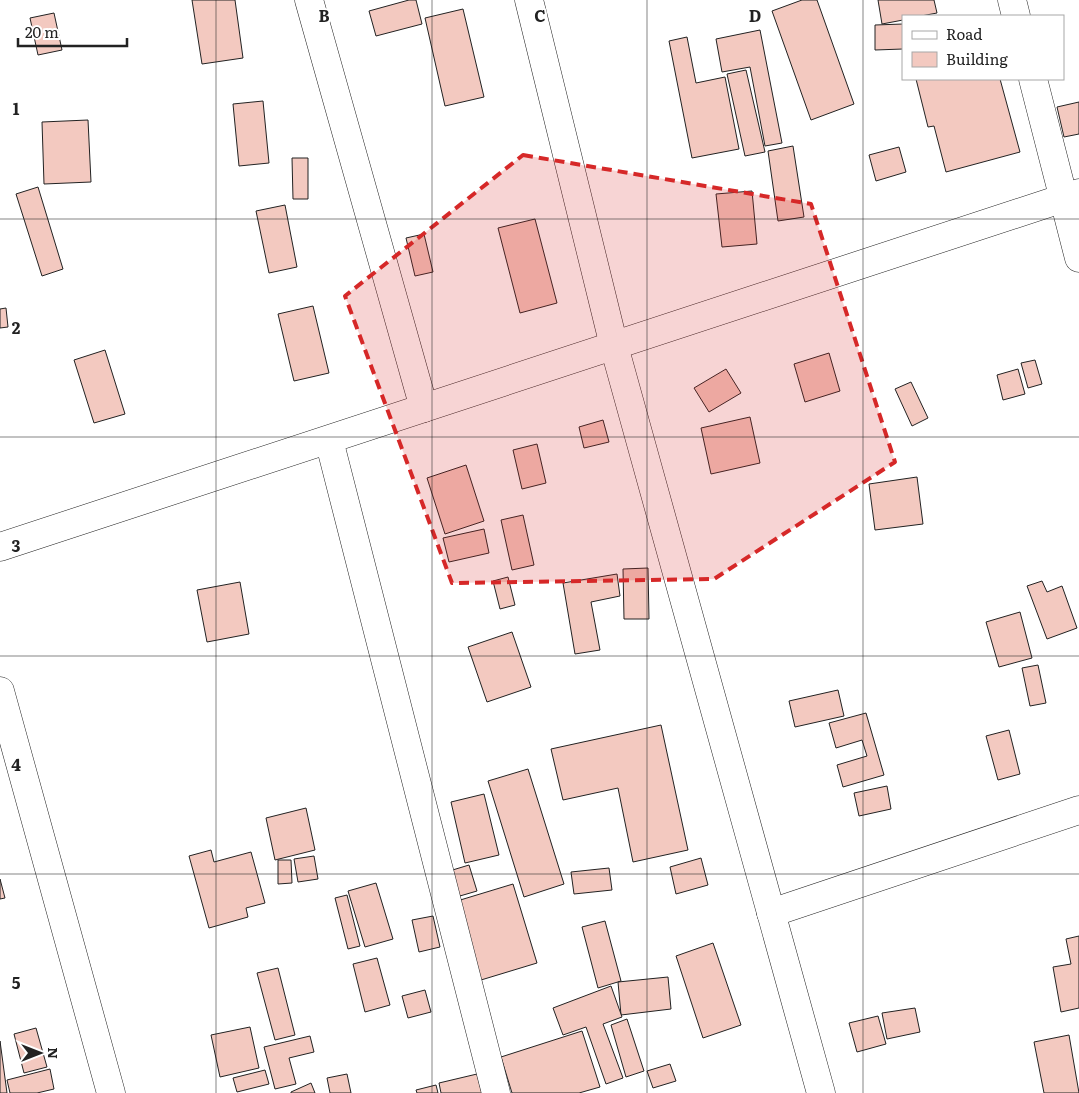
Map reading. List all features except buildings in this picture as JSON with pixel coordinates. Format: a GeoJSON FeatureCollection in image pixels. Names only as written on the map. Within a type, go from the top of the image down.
{"type":"FeatureCollection","features":[{"type":"Feature","properties":{"kind":"street"},"geometry":{"type":"LineString","coordinates":[[309,0],[424,408]]}},
{"type":"Feature","properties":{"kind":"street"},"geometry":{"type":"LineString","coordinates":[[529,0],[614,346],[821,1093]]}},
{"type":"Feature","properties":{"kind":"street"},"geometry":{"type":"LineString","coordinates":[[1012,0],[1016,15]]}},
{"type":"Feature","properties":{"kind":"street"},"geometry":{"type":"LineString","coordinates":[[1033,80],[1072,196],[1079,258]]}},
{"type":"Feature","properties":{"kind":"street"},"geometry":{"type":"LineString","coordinates":[[0,547],[1072,196]]}},
{"type":"Feature","properties":{"kind":"street"},"geometry":{"type":"LineString","coordinates":[[329,440],[496,1093]]}},
{"type":"Feature","properties":{"kind":"street"},"geometry":{"type":"LineString","coordinates":[[0,691],[111,1093]]}},
{"type":"Feature","properties":{"kind":"street"},"geometry":{"type":"LineString","coordinates":[[771,913],[1079,810]]}},
{"type":"Feature","properties":{"kind":"highlighted area"},"geometry":{"type":"Polygon","coordinates":[[[523,155],[811,204],[895,462],[714,579],[452,583],[345,296],[523,155]]]}}]}
